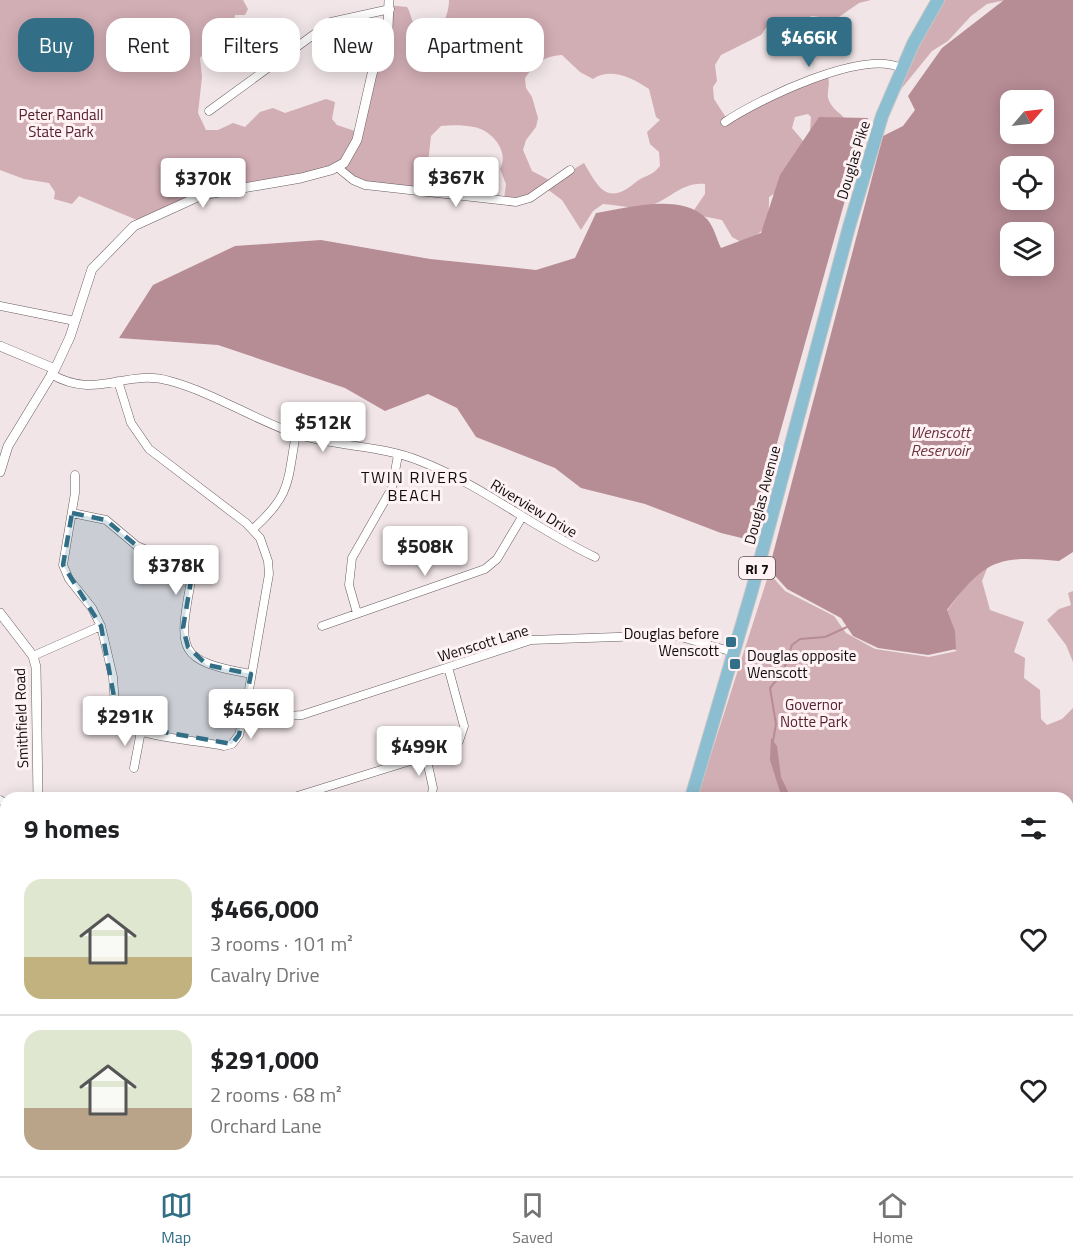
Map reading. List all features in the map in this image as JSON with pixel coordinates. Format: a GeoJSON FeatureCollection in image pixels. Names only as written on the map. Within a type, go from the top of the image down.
{"type":"FeatureCollection","features":[{"type":"Feature","properties":{"kind":"main road","name":"Douglas Pike"},"geometry":{"type":"LineString","coordinates":[[820,337],[882,116],[901,68],[938,0]]}},
{"type":"Feature","properties":{"kind":"main road","name":"Douglas Avenue"},"geometry":{"type":"LineString","coordinates":[[693,792],[820,337]]}},
{"type":"Feature","properties":{"kind":"street"},"geometry":{"type":"LineString","coordinates":[[0,472],[8,446],[53,371],[75,321],[92,268],[134,226],[202,195],[301,178],[344,163],[357,140],[372,74],[388,28],[390,5],[331,22],[209,111]]}},
{"type":"Feature","properties":{"kind":"street"},"geometry":{"type":"LineString","coordinates":[[725,122],[764,98],[818,78],[872,63],[889,63],[901,68]]}},
{"type":"Feature","properties":{"kind":"street"},"geometry":{"type":"LineString","coordinates":[[337,167],[353,180],[365,184],[516,202],[537,194],[570,170]]}},
{"type":"Feature","properties":{"kind":"street"},"geometry":{"type":"LineString","coordinates":[[0,306],[75,321]]}},
{"type":"Feature","properties":{"kind":"street"},"geometry":{"type":"LineString","coordinates":[[0,346],[53,371]]}},
{"type":"Feature","properties":{"kind":"street","name":"Riverview Drive"},"geometry":{"type":"LineString","coordinates":[[53,371],[63,381],[83,387],[144,377],[169,381],[296,434],[398,455],[438,469],[595,557]]}},
{"type":"Feature","properties":{"kind":"street"},"geometry":{"type":"LineString","coordinates":[[75,475],[72,513],[63,565],[69,579],[92,608],[101,626],[113,677],[116,719],[124,726],[141,731],[228,746],[239,735],[246,707],[269,574],[265,551],[253,529],[227,506],[149,449],[131,423],[118,381]]}},
{"type":"Feature","properties":{"kind":"street"},"geometry":{"type":"LineString","coordinates":[[253,529],[277,505],[284,493],[296,434]]}},
{"type":"Feature","properties":{"kind":"street"},"geometry":{"type":"LineString","coordinates":[[357,613],[349,585],[352,558],[392,488],[398,455]]}},
{"type":"Feature","properties":{"kind":"street"},"geometry":{"type":"LineString","coordinates":[[72,513],[106,520],[137,546],[184,566],[191,574],[183,628],[188,647],[207,665],[251,674]]}},
{"type":"Feature","properties":{"kind":"street"},"geometry":{"type":"LineString","coordinates":[[322,626],[485,569],[498,560],[522,517]]}},
{"type":"Feature","properties":{"kind":"street","name":"Smithfield Road"},"geometry":{"type":"LineString","coordinates":[[0,613],[33,656],[37,686],[38,792]]}},
{"type":"Feature","properties":{"kind":"street"},"geometry":{"type":"LineString","coordinates":[[33,656],[101,626]]}},
{"type":"Feature","properties":{"kind":"street","name":"Wenscott Lane"},"geometry":{"type":"LineString","coordinates":[[246,707],[288,716],[302,715],[542,639],[674,635],[733,652]]}},
{"type":"Feature","properties":{"kind":"street"},"geometry":{"type":"LineString","coordinates":[[310,792],[452,746],[463,735],[464,726],[448,667]]}},
{"type":"Feature","properties":{"kind":"street"},"geometry":{"type":"LineString","coordinates":[[134,768],[141,731]]}},
{"type":"Feature","properties":{"kind":"street"},"geometry":{"type":"LineString","coordinates":[[426,756],[434,788],[433,792]]}},
{"type":"Feature","properties":{"kind":"highlighted area"},"geometry":{"type":"Polygon","coordinates":[[[72,513],[106,520],[137,546],[189,570],[191,581],[183,628],[188,647],[207,665],[251,674],[239,735],[232,744],[119,724],[101,626],[63,565],[72,513]]]}},
{"type":"Feature","properties":{"kind":"green space","name":"Peter Randall State Park"},"geometry":{"type":"Polygon","coordinates":[[[0,0],[243,0],[248,9],[245,15],[235,15],[235,18],[202,18],[202,55],[200,58],[202,77],[198,113],[206,130],[218,130],[233,123],[245,127],[260,112],[273,108],[285,113],[326,99],[335,102],[332,119],[337,125],[355,131],[372,72],[394,72],[394,18],[387,18],[387,5],[407,7],[411,18],[406,18],[406,72],[530,72],[525,78],[526,88],[532,97],[538,118],[536,127],[526,140],[523,150],[532,171],[553,182],[584,163],[600,187],[611,193],[618,193],[651,174],[660,166],[659,152],[650,144],[647,132],[660,120],[656,117],[649,89],[621,75],[607,74],[593,79],[580,72],[562,55],[544,60],[544,18],[446,18],[449,0],[871,0],[859,3],[836,19],[812,16],[791,24],[768,25],[761,35],[721,55],[715,65],[717,81],[713,87],[714,99],[727,119],[764,96],[827,74],[829,102],[847,121],[810,131],[811,117],[808,114],[795,117],[792,128],[809,148],[777,192],[769,197],[765,226],[750,239],[741,242],[732,237],[722,220],[702,216],[694,210],[705,194],[705,184],[690,185],[649,206],[603,204],[593,211],[581,230],[562,200],[547,189],[522,200],[504,199],[506,184],[500,169],[503,155],[501,149],[487,132],[466,126],[441,126],[431,136],[425,190],[355,183],[337,168],[227,190],[137,220],[79,196],[72,204],[54,199],[55,192],[49,183],[24,179],[0,170],[0,0]]]}},
{"type":"Feature","properties":{"kind":"green space"},"geometry":{"type":"Polygon","coordinates":[[[935,0],[1006,0],[987,4],[971,16],[948,41],[932,51],[889,104],[935,0]]]}},
{"type":"Feature","properties":{"kind":"green space","name":"Governor Notte Park"},"geometry":{"type":"Polygon","coordinates":[[[988,566],[982,581],[990,610],[1024,622],[1014,652],[1025,658],[1024,678],[1040,690],[1041,719],[1047,725],[1062,719],[1073,708],[1073,792],[699,792],[769,573],[785,591],[834,616],[846,633],[875,649],[929,657],[957,651],[952,648],[954,630],[947,611],[974,574],[988,566]]]}},
{"type":"Feature","properties":{"kind":"green space"},"geometry":{"type":"Polygon","coordinates":[[[1073,591],[1073,662],[1066,645],[1047,620],[1059,609],[1071,605],[1068,593],[1073,591]]]}},
{"type":"Feature","properties":{"kind":"water","name":"Wenscott Reservoir"},"geometry":{"type":"Polygon","coordinates":[[[1004,0],[1073,0],[1073,552],[1059,561],[1021,559],[994,564],[983,571],[960,593],[947,610],[955,631],[956,649],[928,655],[878,648],[853,636],[841,618],[787,589],[769,569],[883,136],[903,126],[915,110],[908,96],[942,48],[1004,0]]]}},
{"type":"Feature","properties":{"kind":"water"},"geometry":{"type":"Polygon","coordinates":[[[819,117],[868,118],[750,540],[721,533],[645,504],[581,488],[555,468],[476,437],[457,408],[428,394],[385,411],[345,388],[218,345],[119,338],[153,285],[235,246],[321,240],[430,259],[536,270],[575,258],[596,213],[654,204],[669,204],[696,211],[707,219],[721,248],[761,233],[780,175],[819,117]]]}},
{"type":"Feature","properties":{"kind":"water"},"geometry":{"type":"Polygon","coordinates":[[[771,738],[777,746],[781,777],[788,792],[780,792],[770,760],[771,738]]]}},
{"type":"Feature","properties":{"kind":"waterway"},"geometry":{"type":"LineString","coordinates":[[773,741],[776,724],[770,688],[783,672],[792,645],[800,639],[825,637],[847,627]]}},
{"type":"Feature","properties":{"kind":"place","name":"Douglas before Wenscott"},"geometry":{"type":"Point","coordinates":[731,642]}},
{"type":"Feature","properties":{"kind":"place","name":"Douglas opposite Wenscott"},"geometry":{"type":"Point","coordinates":[735,664]}},
{"type":"Feature","properties":{"kind":"district","name":"TWIN RIVERS BEACH"},"geometry":{"type":"Point","coordinates":[415,486]}}]}
